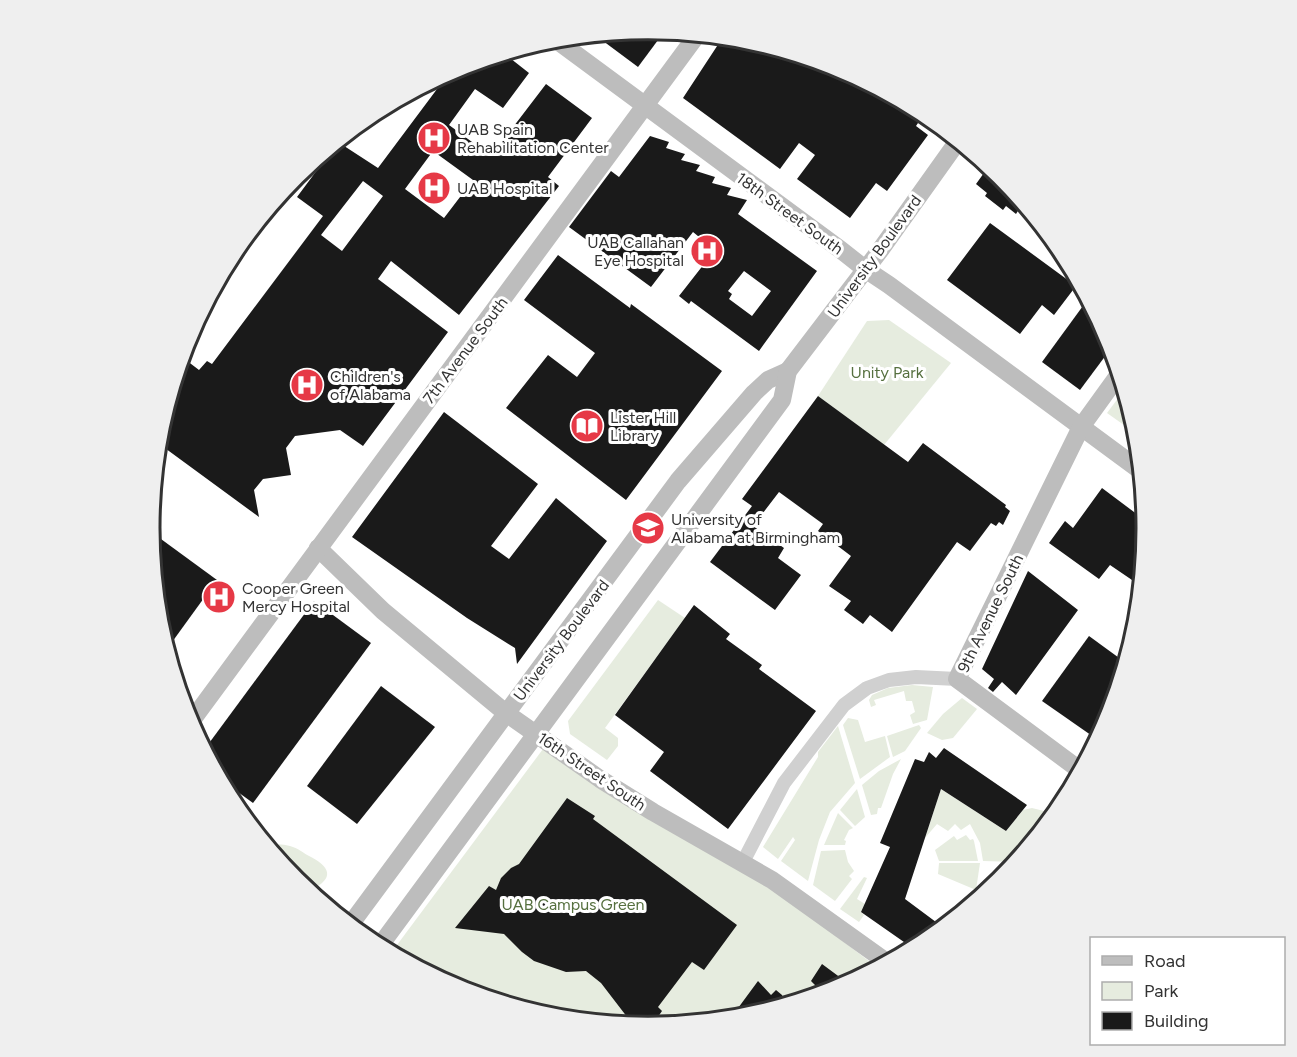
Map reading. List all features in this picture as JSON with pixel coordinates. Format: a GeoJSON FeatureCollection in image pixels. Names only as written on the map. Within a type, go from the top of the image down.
{"type":"FeatureCollection","features":[{"type":"Feature","properties":{"kind":"street","name":"7th Avenue South"},"geometry":{"type":"LineString","coordinates":[[197,713],[691,43]]}},
{"type":"Feature","properties":{"kind":"street","name":"18th Street South"},"geometry":{"type":"LineString","coordinates":[[567,48],[1132,464]]}},
{"type":"Feature","properties":{"kind":"street","name":"University Boulevard"},"geometry":{"type":"LineString","coordinates":[[385,939],[782,400],[788,371],[881,249],[953,147]]}},
{"type":"Feature","properties":{"kind":"street","name":"University Boulevard"},"geometry":{"type":"LineString","coordinates":[[355,919],[678,482],[754,393],[768,380],[788,371]]}},
{"type":"Feature","properties":{"kind":"street","name":"9th Avenue South"},"geometry":{"type":"LineString","coordinates":[[743,862],[784,783],[844,705],[867,688],[889,680],[916,677],[957,679],[1081,427],[1114,382]]}},
{"type":"Feature","properties":{"kind":"street","name":"16th Street South"},"geometry":{"type":"LineString","coordinates":[[318,548],[383,611],[506,713],[600,779],[653,812],[743,862],[809,904],[880,957]]}},
{"type":"Feature","properties":{"kind":"street"},"geometry":{"type":"LineString","coordinates":[[957,679],[1075,766]]}},
{"type":"Feature","properties":{"kind":"green space","name":"Unity Park"},"geometry":{"type":"Polygon","coordinates":[[[889,320],[951,363],[884,445],[818,396],[867,321],[889,320]]]}},
{"type":"Feature","properties":{"kind":"green space"},"geometry":{"type":"Polygon","coordinates":[[[1119,397],[1125,426],[1107,413],[1119,397]]]}},
{"type":"Feature","properties":{"kind":"green space"},"geometry":{"type":"Polygon","coordinates":[[[658,600],[685,618],[605,728],[618,738],[618,746],[607,760],[570,734],[568,721],[658,600]]]}},
{"type":"Feature","properties":{"kind":"green space"},"geometry":{"type":"Polygon","coordinates":[[[912,685],[933,687],[927,720],[913,724],[910,715],[915,712],[912,701],[906,701],[904,691],[874,700],[876,705],[871,707],[869,700],[872,695],[888,688],[912,685]]]}},
{"type":"Feature","properties":{"kind":"green space"},"geometry":{"type":"Polygon","coordinates":[[[962,698],[977,709],[953,738],[942,740],[927,733],[943,714],[962,698]]]}},
{"type":"Feature","properties":{"kind":"green space"},"geometry":{"type":"Polygon","coordinates":[[[848,718],[858,720],[865,742],[885,736],[890,757],[860,779],[843,725],[848,718]]]}},
{"type":"Feature","properties":{"kind":"green space"},"geometry":{"type":"Polygon","coordinates":[[[919,725],[921,728],[905,751],[893,757],[887,736],[919,725]]]}},
{"type":"Feature","properties":{"kind":"green space"},"geometry":{"type":"Polygon","coordinates":[[[838,726],[855,783],[830,812],[819,840],[808,881],[781,861],[795,840],[793,837],[778,859],[763,847],[818,757],[818,752],[838,726]]]}},
{"type":"Feature","properties":{"kind":"green space","name":"UAB Campus Green"},"geometry":{"type":"Polygon","coordinates":[[[543,749],[785,897],[871,962],[805,991],[744,1007],[680,1015],[617,1015],[553,1007],[492,991],[433,966],[396,946],[543,749]]]}},
{"type":"Feature","properties":{"kind":"green space"},"geometry":{"type":"Polygon","coordinates":[[[901,759],[881,808],[878,808],[877,814],[871,815],[862,785],[879,771],[901,759]]]}},
{"type":"Feature","properties":{"kind":"green space"},"geometry":{"type":"Polygon","coordinates":[[[857,789],[865,817],[855,826],[840,810],[857,789]]]}},
{"type":"Feature","properties":{"kind":"green space"},"geometry":{"type":"Polygon","coordinates":[[[941,789],[1006,831],[1023,810],[1032,808],[1044,811],[1058,794],[1036,826],[1005,862],[983,861],[980,843],[970,824],[961,830],[955,824],[948,831],[937,824],[925,838],[941,789]]]}},
{"type":"Feature","properties":{"kind":"green space"},"geometry":{"type":"Polygon","coordinates":[[[838,813],[853,828],[849,830],[844,840],[845,845],[824,845],[838,813]]]}},
{"type":"Feature","properties":{"kind":"green space"},"geometry":{"type":"Polygon","coordinates":[[[966,835],[974,841],[978,861],[939,861],[935,850],[954,836],[957,840],[966,835]]]}},
{"type":"Feature","properties":{"kind":"green space"},"geometry":{"type":"Polygon","coordinates":[[[277,844],[298,849],[324,866],[327,875],[317,886],[277,844]]]}},
{"type":"Feature","properties":{"kind":"green space"},"geometry":{"type":"Polygon","coordinates":[[[845,850],[848,862],[854,871],[849,876],[852,879],[835,901],[813,885],[821,851],[845,850]]]}},
{"type":"Feature","properties":{"kind":"green space"},"geometry":{"type":"Polygon","coordinates":[[[939,863],[980,863],[976,890],[938,874],[939,863]]]}},
{"type":"Feature","properties":{"kind":"green space"},"geometry":{"type":"Polygon","coordinates":[[[864,877],[867,878],[857,899],[865,904],[861,912],[864,915],[859,922],[840,909],[864,877]]]}},
{"type":"Feature","properties":{"kind":"building"},"geometry":{"type":"Polygon","coordinates":[[[658,41],[638,67],[606,43],[658,41]]]}},
{"type":"Feature","properties":{"kind":"building"},"geometry":{"type":"Polygon","coordinates":[[[717,46],[775,57],[835,78],[864,91],[919,122],[916,126],[928,135],[887,191],[876,183],[850,218],[797,179],[815,155],[799,143],[780,169],[683,98],[717,46]]]}},
{"type":"Feature","properties":{"kind":"building"},"geometry":{"type":"Polygon","coordinates":[[[512,60],[529,73],[503,108],[475,89],[449,125],[491,156],[546,84],[592,118],[548,177],[559,186],[459,315],[391,261],[378,279],[448,332],[363,446],[340,430],[295,436],[286,448],[291,475],[263,479],[254,490],[259,517],[167,450],[186,372],[190,363],[199,370],[207,361],[212,364],[323,216],[297,197],[316,172],[345,146],[378,168],[437,89],[512,60]],[[433,151],[405,189],[444,218],[473,180],[433,151]],[[363,181],[321,235],[342,251],[383,196],[363,181]]]}},
{"type":"Feature","properties":{"kind":"building","name":"UAB Callahan Eye Hospital"},"geometry":{"type":"Polygon","coordinates":[[[650,136],[669,142],[666,148],[685,154],[681,160],[700,165],[696,171],[715,177],[712,183],[731,188],[727,195],[747,200],[738,214],[817,271],[759,351],[691,301],[689,304],[679,296],[715,250],[693,232],[651,287],[569,227],[611,171],[619,177],[650,136]],[[744,271],[728,291],[732,294],[729,299],[752,316],[771,291],[744,271]]]}},
{"type":"Feature","properties":{"kind":"building"},"geometry":{"type":"Polygon","coordinates":[[[983,174],[1018,211],[1016,214],[1006,206],[1003,210],[985,196],[987,193],[976,184],[983,174]]]}},
{"type":"Feature","properties":{"kind":"building"},"geometry":{"type":"Polygon","coordinates":[[[990,223],[1069,281],[1074,289],[1054,315],[1042,305],[1020,334],[947,280],[990,223]]]}},
{"type":"Feature","properties":{"kind":"building"},"geometry":{"type":"Polygon","coordinates":[[[558,255],[630,308],[631,304],[722,371],[626,500],[506,408],[548,355],[577,377],[595,353],[524,300],[558,255]]]}},
{"type":"Feature","properties":{"kind":"building"},"geometry":{"type":"Polygon","coordinates":[[[1083,306],[1105,357],[1080,390],[1042,362],[1083,306]]]}},
{"type":"Feature","properties":{"kind":"building"},"geometry":{"type":"Polygon","coordinates":[[[818,396],[908,462],[923,443],[1006,505],[1005,507],[1010,511],[1003,525],[999,522],[996,526],[991,523],[970,551],[957,542],[892,632],[870,615],[863,624],[844,610],[851,601],[829,586],[851,556],[818,531],[823,524],[779,492],[753,526],[784,548],[778,558],[801,575],[775,610],[710,562],[752,506],[742,499],[818,396]]]}},
{"type":"Feature","properties":{"kind":"building"},"geometry":{"type":"Polygon","coordinates":[[[444,412],[538,484],[491,546],[509,559],[556,498],[607,541],[517,664],[515,648],[467,618],[352,537],[444,412]]]}},
{"type":"Feature","properties":{"kind":"building"},"geometry":{"type":"Polygon","coordinates":[[[1102,488],[1136,513],[1133,579],[1110,565],[1099,579],[1049,543],[1065,521],[1073,528],[1102,488]]]}},
{"type":"Feature","properties":{"kind":"building"},"geometry":{"type":"Polygon","coordinates":[[[161,539],[217,580],[174,640],[165,592],[161,539]]]}},
{"type":"Feature","properties":{"kind":"building"},"geometry":{"type":"Polygon","coordinates":[[[1028,571],[1078,610],[1016,695],[1002,682],[993,692],[988,688],[994,679],[982,669],[1028,571]]]}},
{"type":"Feature","properties":{"kind":"building"},"geometry":{"type":"Polygon","coordinates":[[[314,601],[371,643],[253,803],[238,792],[210,742],[314,601]]]}},
{"type":"Feature","properties":{"kind":"building"},"geometry":{"type":"Polygon","coordinates":[[[694,605],[730,634],[726,639],[762,665],[759,669],[816,711],[728,829],[650,771],[664,752],[615,715],[694,605]]]}},
{"type":"Feature","properties":{"kind":"building"},"geometry":{"type":"Polygon","coordinates":[[[1089,636],[1119,658],[1111,685],[1090,735],[1042,701],[1089,636]]]}},
{"type":"Feature","properties":{"kind":"building"},"geometry":{"type":"Polygon","coordinates":[[[381,686],[435,727],[357,824],[307,786],[381,686]]]}},
{"type":"Feature","properties":{"kind":"building"},"geometry":{"type":"Polygon","coordinates":[[[944,748],[1027,805],[1006,831],[941,789],[905,899],[937,923],[905,943],[861,912],[890,847],[880,843],[915,759],[924,762],[929,752],[936,758],[944,748]]]}},
{"type":"Feature","properties":{"kind":"building"},"geometry":{"type":"Polygon","coordinates":[[[567,798],[595,816],[593,819],[737,925],[704,970],[692,962],[658,1007],[662,1011],[659,1016],[626,1015],[601,983],[586,971],[566,972],[534,961],[504,934],[455,928],[489,886],[496,890],[501,878],[519,864],[567,798]]]}},
{"type":"Feature","properties":{"kind":"building"},"geometry":{"type":"Polygon","coordinates":[[[822,964],[840,977],[815,987],[811,981],[822,964]]]}},
{"type":"Feature","properties":{"kind":"building"},"geometry":{"type":"Polygon","coordinates":[[[758,981],[771,995],[776,990],[783,998],[775,1000],[738,1008],[758,981]]]}},
{"type":"Feature","properties":{"kind":"place","name":"UAB Spain Rehabilitation Center"},"geometry":{"type":"Point","coordinates":[434,138]}},
{"type":"Feature","properties":{"kind":"place","name":"UAB Hospital"},"geometry":{"type":"Point","coordinates":[434,188]}},
{"type":"Feature","properties":{"kind":"place","name":"UAB Callahan Eye Hospital"},"geometry":{"type":"Point","coordinates":[707,251]}},
{"type":"Feature","properties":{"kind":"place","name":"Children's of Alabama"},"geometry":{"type":"Point","coordinates":[307,385]}},
{"type":"Feature","properties":{"kind":"place","name":"Lister Hill Library"},"geometry":{"type":"Point","coordinates":[587,426]}},
{"type":"Feature","properties":{"kind":"place","name":"University of Alabama at Birmingham"},"geometry":{"type":"Point","coordinates":[648,528]}},
{"type":"Feature","properties":{"kind":"place","name":"Cooper Green Mercy Hospital"},"geometry":{"type":"Point","coordinates":[219,597]}}]}
